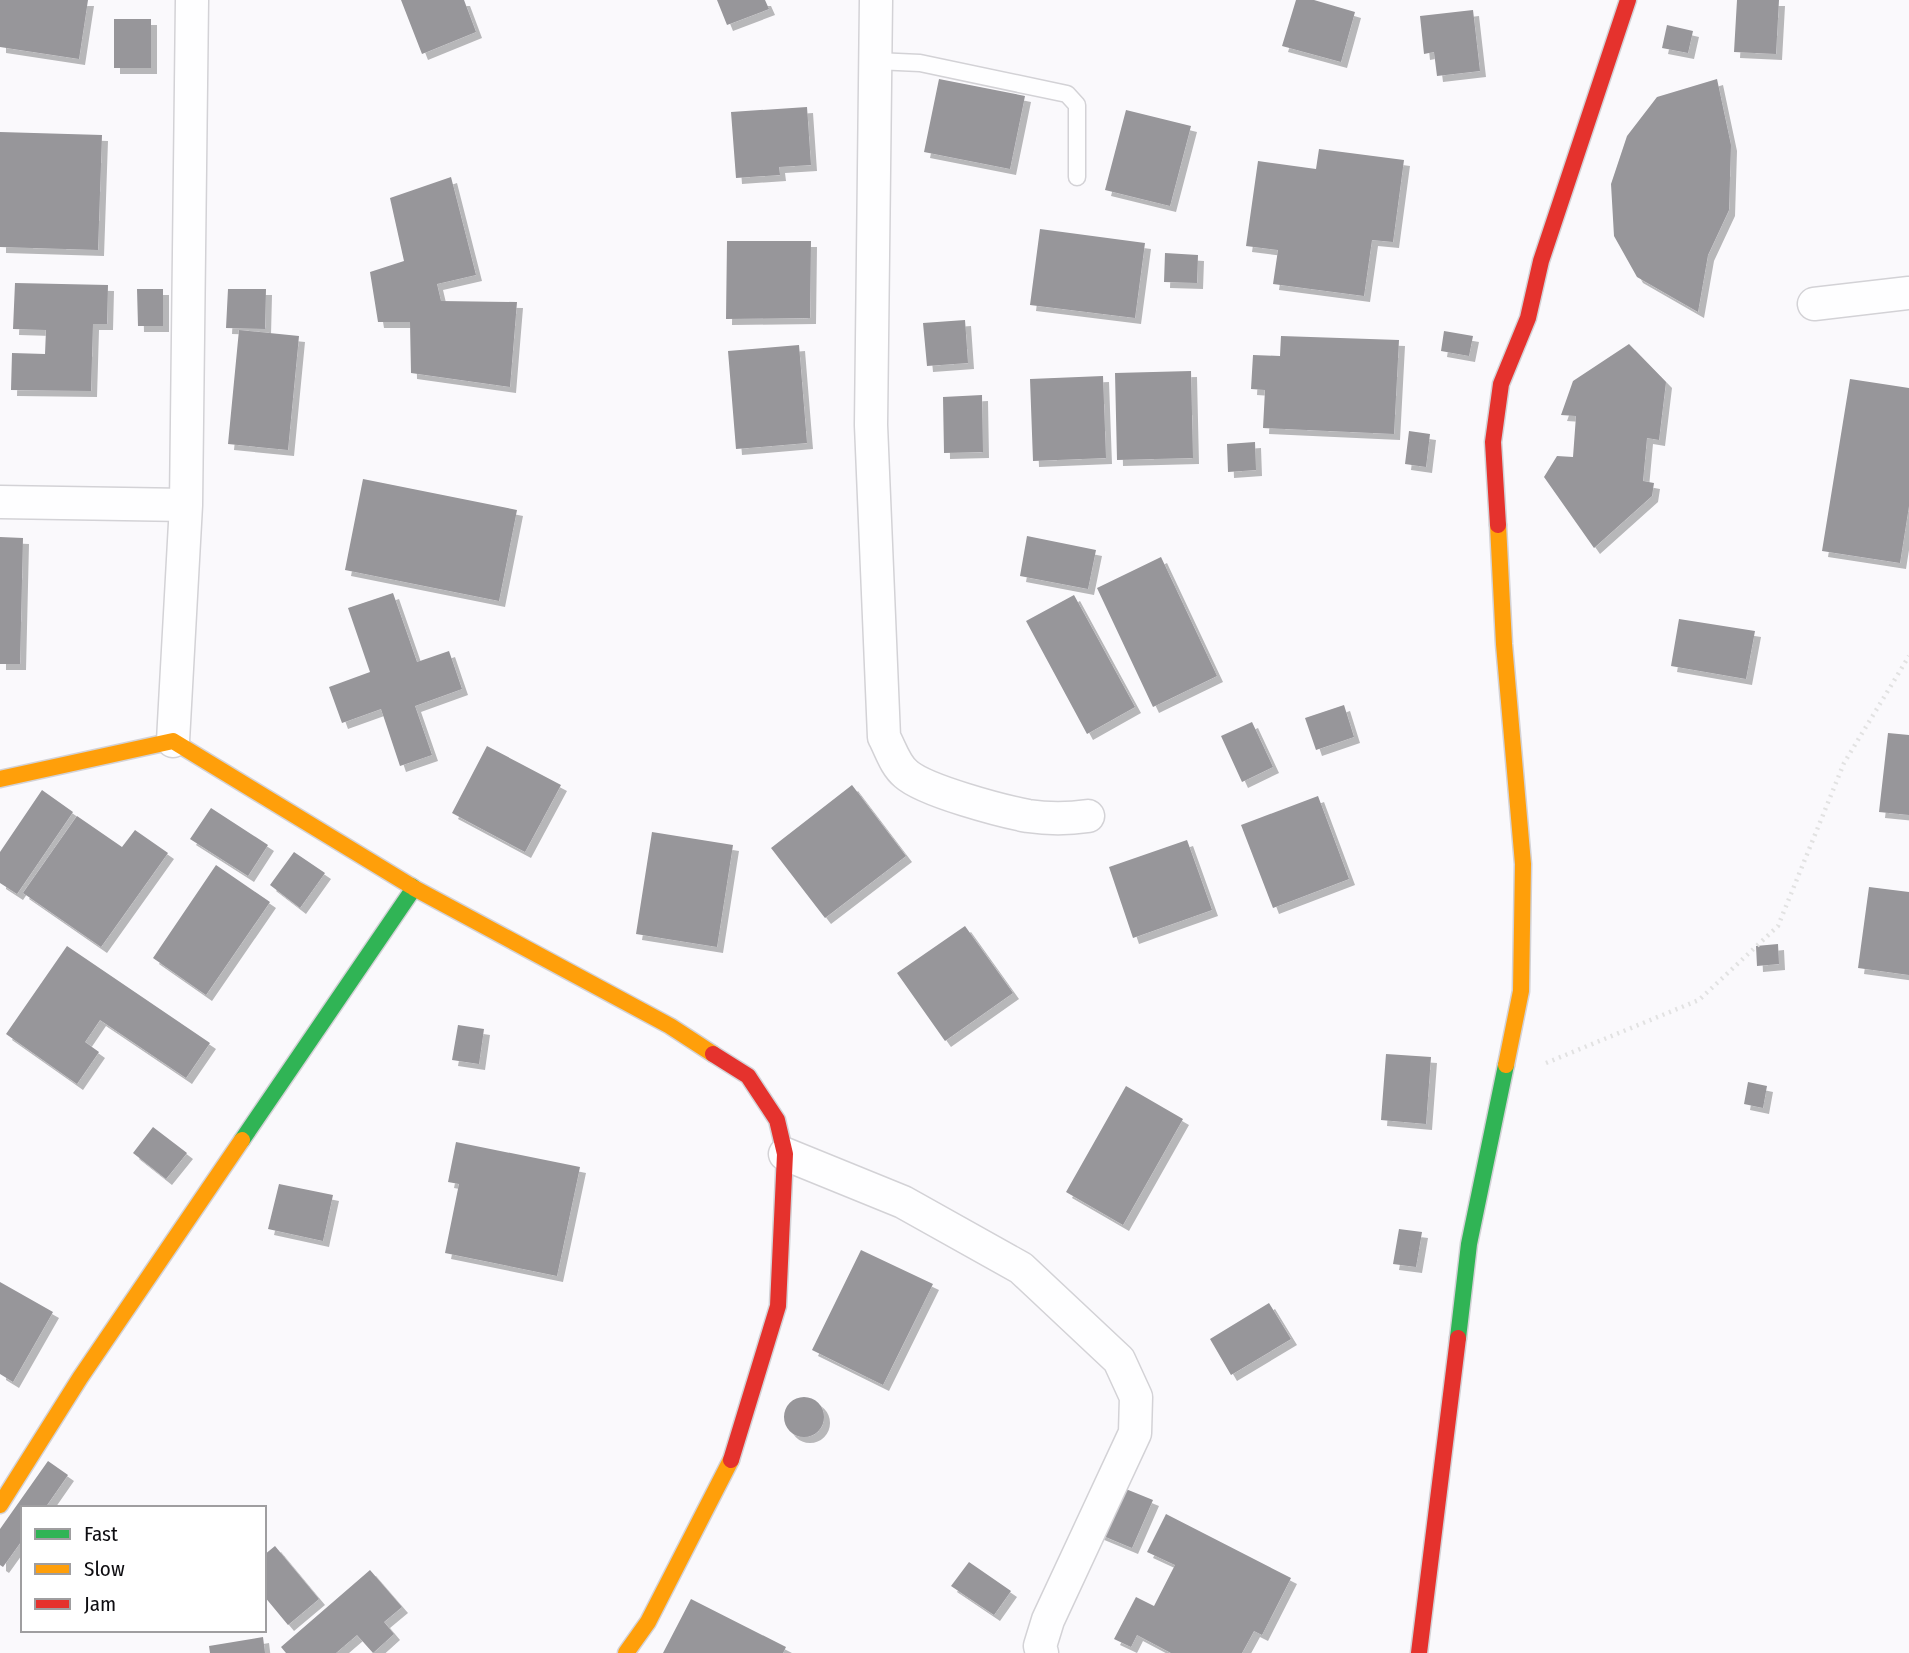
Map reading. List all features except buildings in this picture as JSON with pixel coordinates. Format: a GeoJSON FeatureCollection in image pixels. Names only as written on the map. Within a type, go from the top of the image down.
{"type":"FeatureCollection","features":[{"type":"Feature","properties":{"kind":"street"},"geometry":{"type":"LineString","coordinates":[[173,741],[186,505],[192,0]]}},
{"type":"Feature","properties":{"kind":"street"},"geometry":{"type":"LineString","coordinates":[[876,0],[871,425],[884,737],[897,765],[908,776],[930,788],[1027,816],[1088,816]]}},
{"type":"Feature","properties":{"kind":"street"},"geometry":{"type":"LineString","coordinates":[[1419,1653],[1469,1244],[1521,990],[1523,864],[1504,644],[1493,442],[1501,384],[1528,318],[1541,261],[1628,0]]}},
{"type":"Feature","properties":{"kind":"street"},"geometry":{"type":"LineString","coordinates":[[1814,304],[1909,293]]}},
{"type":"Feature","properties":{"kind":"street"},"geometry":{"type":"LineString","coordinates":[[0,502],[186,505]]}},
{"type":"Feature","properties":{"kind":"street"},"geometry":{"type":"LineString","coordinates":[[0,779],[173,741],[414,888],[670,1026],[748,1076],[777,1120],[785,1154],[778,1306],[729,1468],[648,1622],[626,1653]]}},
{"type":"Feature","properties":{"kind":"street"},"geometry":{"type":"LineString","coordinates":[[0,1505],[80,1378],[414,888]]}},
{"type":"Feature","properties":{"kind":"street"},"geometry":{"type":"LineString","coordinates":[[785,1154],[903,1202],[1021,1268],[1119,1360],[1136,1397],[1135,1433],[1048,1620],[1040,1646],[1042,1653]]}},
{"type":"Feature","properties":{"kind":"lane"},"geometry":{"type":"LineString","coordinates":[[876,61],[920,63],[1067,94],[1077,105],[1077,177]]}},
{"type":"Feature","properties":{"kind":"path"},"geometry":{"type":"LineString","coordinates":[[1503,1080],[1699,1000],[1778,926],[1844,763],[1909,656]]}},
{"type":"Feature","properties":{"kind":"traffic: fast"},"geometry":{"type":"LineString","coordinates":[[242,1140],[414,888],[411,886]]}},
{"type":"Feature","properties":{"kind":"traffic: fast"},"geometry":{"type":"LineString","coordinates":[[1458,1338],[1469,1244],[1506,1065]]}},
{"type":"Feature","properties":{"kind":"traffic: slow"},"geometry":{"type":"LineString","coordinates":[[1498,525],[1504,644],[1523,864],[1521,991],[1506,1065]]}},
{"type":"Feature","properties":{"kind":"traffic: slow"},"geometry":{"type":"LineString","coordinates":[[0,779],[173,741],[411,886]]}},
{"type":"Feature","properties":{"kind":"traffic: slow"},"geometry":{"type":"LineString","coordinates":[[414,888],[670,1026],[713,1054]]}},
{"type":"Feature","properties":{"kind":"traffic: slow"},"geometry":{"type":"LineString","coordinates":[[0,1505],[80,1378],[242,1140]]}},
{"type":"Feature","properties":{"kind":"traffic: slow"},"geometry":{"type":"LineString","coordinates":[[626,1653],[648,1622],[731,1460]]}},
{"type":"Feature","properties":{"kind":"traffic: jam"},"geometry":{"type":"LineString","coordinates":[[1498,525],[1493,442],[1501,384],[1528,318],[1541,261],[1628,0]]}},
{"type":"Feature","properties":{"kind":"traffic: jam"},"geometry":{"type":"LineString","coordinates":[[713,1054],[748,1076],[777,1120],[785,1154],[778,1306],[731,1460]]}},
{"type":"Feature","properties":{"kind":"traffic: jam"},"geometry":{"type":"LineString","coordinates":[[1419,1653],[1458,1338]]}}]}
